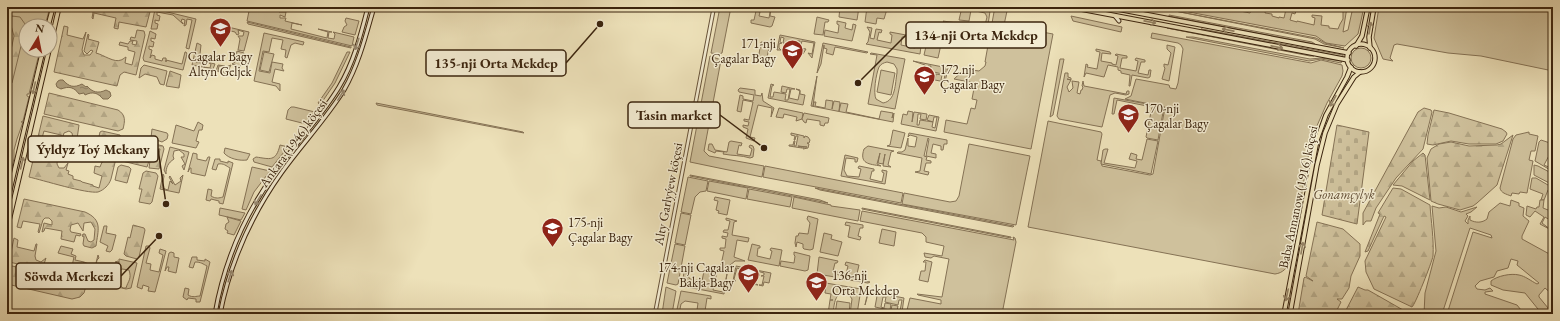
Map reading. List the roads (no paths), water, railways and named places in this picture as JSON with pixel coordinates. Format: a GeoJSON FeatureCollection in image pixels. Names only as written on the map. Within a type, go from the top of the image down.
{"type":"FeatureCollection","features":[{"type":"Feature","properties":{"kind":"main road"},"geometry":{"type":"LineString","coordinates":[[50,18],[53,7]]}},
{"type":"Feature","properties":{"kind":"main road"},"geometry":{"type":"LineString","coordinates":[[57,18],[59,7]]}},
{"type":"Feature","properties":{"kind":"main road","name":"Ankara (1946) köçesi"},"geometry":{"type":"LineString","coordinates":[[215,314],[228,263],[250,213],[276,170],[323,111],[340,85],[355,51],[368,7]]}},
{"type":"Feature","properties":{"kind":"main road","name":"Ankara (1946) köçesi"},"geometry":{"type":"LineString","coordinates":[[220,314],[234,264],[256,214],[282,172],[345,89],[361,53],[374,7]]}},
{"type":"Feature","properties":{"kind":"main road"},"geometry":{"type":"LineString","coordinates":[[1070,7],[1348,60]]}},
{"type":"Feature","properties":{"kind":"main road"},"geometry":{"type":"LineString","coordinates":[[1107,7],[1349,53]]}},
{"type":"Feature","properties":{"kind":"main road"},"geometry":{"type":"LineString","coordinates":[[1368,7],[1362,36],[1356,46],[1349,53],[1348,60],[1351,67],[1360,72],[1368,70],[1374,64],[1375,56],[1370,48],[1369,37],[1374,7]]}},
{"type":"Feature","properties":{"kind":"main road"},"geometry":{"type":"LineString","coordinates":[[1096,17],[1103,13]]}},
{"type":"Feature","properties":{"kind":"main road"},"geometry":{"type":"LineString","coordinates":[[1115,16],[1119,21]]}},
{"type":"Feature","properties":{"kind":"main road"},"geometry":{"type":"LineString","coordinates":[[1194,31],[1195,24]]}},
{"type":"Feature","properties":{"kind":"main road"},"geometry":{"type":"LineString","coordinates":[[1356,46],[1363,45],[1370,48]]}},
{"type":"Feature","properties":{"kind":"main road"},"geometry":{"type":"LineString","coordinates":[[7,202],[40,58]]}},
{"type":"Feature","properties":{"kind":"main road"},"geometry":{"type":"LineString","coordinates":[[7,229],[47,58]]}},
{"type":"Feature","properties":{"kind":"main road","name":"Baba Annanow (1916) köçesi"},"geometry":{"type":"LineString","coordinates":[[1284,314],[1317,140],[1326,115],[1351,67]]}},
{"type":"Feature","properties":{"kind":"main road","name":"Baba Annanow (1916) köçesi"},"geometry":{"type":"LineString","coordinates":[[1290,314],[1317,165],[1325,133],[1337,104],[1352,80],[1360,72]]}},
{"type":"Feature","properties":{"kind":"street","name":"Alty Garlyýew köçesi"},"geometry":{"type":"LineString","coordinates":[[655,314],[714,7]]}},
{"type":"Feature","properties":{"kind":"water"},"geometry":{"type":"Polygon","coordinates":[[[60,80],[63,80],[72,86],[82,84],[95,92],[106,90],[110,92],[111,96],[108,99],[103,99],[95,93],[85,95],[84,93],[79,94],[71,88],[61,89],[57,87],[56,84],[60,80]]]}},
{"type":"Feature","properties":{"kind":"place","name":"135-nji Orta Mekdep"},"geometry":{"type":"Point","coordinates":[600,24]}},
{"type":"Feature","properties":{"kind":"place","name":"Cagalar Bagy Altyn Geljek"},"geometry":{"type":"Point","coordinates":[220,48]}},
{"type":"Feature","properties":{"kind":"place","name":"171-nji Çagalar Bagy"},"geometry":{"type":"Point","coordinates":[792,70]}},
{"type":"Feature","properties":{"kind":"place","name":"134-nji Orta Mekdep"},"geometry":{"type":"Point","coordinates":[858,83]}},
{"type":"Feature","properties":{"kind":"place","name":"172.nji Çagalar Bagy"},"geometry":{"type":"Point","coordinates":[924,96]}},
{"type":"Feature","properties":{"kind":"place","name":"170-nji Çagalar Bagy"},"geometry":{"type":"Point","coordinates":[1128,134]}},
{"type":"Feature","properties":{"kind":"place","name":"Tasin market"},"geometry":{"type":"Point","coordinates":[764,148]}},
{"type":"Feature","properties":{"kind":"place","name":"Ýyldyz Toý Mekany"},"geometry":{"type":"Point","coordinates":[166,204]}},
{"type":"Feature","properties":{"kind":"place","name":"Söwda Merkezi"},"geometry":{"type":"Point","coordinates":[159,236]}},
{"type":"Feature","properties":{"kind":"place","name":"175-nji Çagalar Bagy"},"geometry":{"type":"Point","coordinates":[552,248]}},
{"type":"Feature","properties":{"kind":"place","name":"174-nji Cagalar Bakja-Bagy"},"geometry":{"type":"Point","coordinates":[749,294]}},
{"type":"Feature","properties":{"kind":"place","name":"136-nji Orta Mekdep"},"geometry":{"type":"Point","coordinates":[816,302]}},
{"type":"Feature","properties":{"kind":"park label","name":"Gonamçylyk"},"geometry":{"type":"Point","coordinates":[1344,194]}}]}
